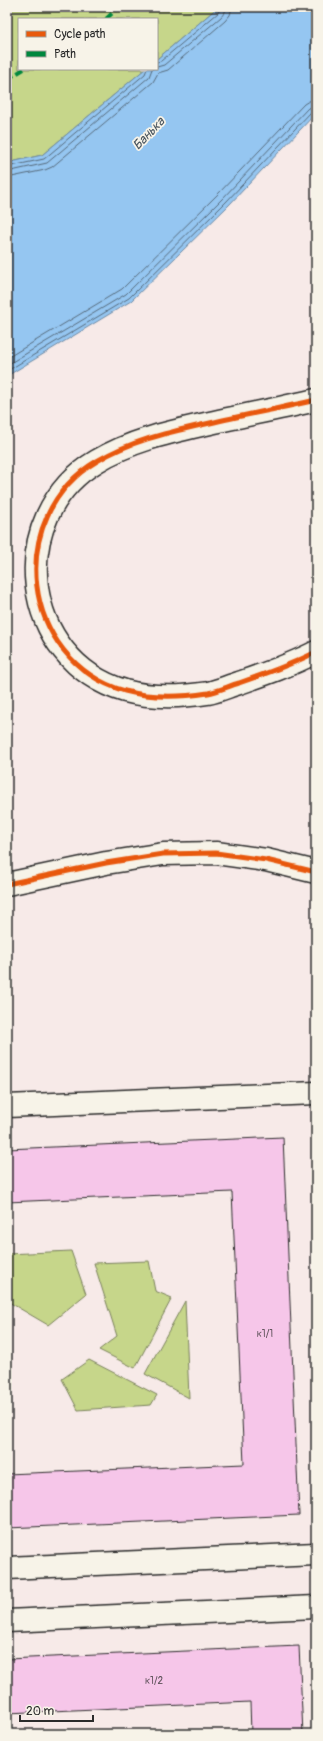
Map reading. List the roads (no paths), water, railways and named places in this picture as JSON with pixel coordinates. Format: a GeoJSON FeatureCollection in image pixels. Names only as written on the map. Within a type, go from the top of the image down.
{"type":"FeatureCollection","features":[{"type":"Feature","properties":{"kind":"street"},"geometry":{"type":"LineString","coordinates":[[316,400],[150,437],[97,460],[80,472],[53,504],[44,523],[38,543],[35,564],[36,584],[40,605],[58,642],[72,658],[88,672],[106,683],[125,690],[145,695],[166,696],[209,693],[295,663],[316,652]]}},
{"type":"Feature","properties":{"kind":"street"},"geometry":{"type":"LineString","coordinates":[[7,884],[106,863],[163,854],[216,853],[266,860],[316,872]]}},
{"type":"Feature","properties":{"kind":"street"},"geometry":{"type":"LineString","coordinates":[[7,1106],[316,1093]]}},
{"type":"Feature","properties":{"kind":"street"},"geometry":{"type":"LineString","coordinates":[[7,1568],[316,1554]]}},
{"type":"Feature","properties":{"kind":"street"},"geometry":{"type":"LineString","coordinates":[[7,1621],[316,1607]]}},
{"type":"Feature","properties":{"kind":"water","name":"Банька"},"geometry":{"type":"Polygon","coordinates":[[[218,7],[316,7],[316,113],[229,205],[131,301],[7,376],[7,163],[42,155],[144,70],[158,70],[158,58],[218,7]]]}}]}
